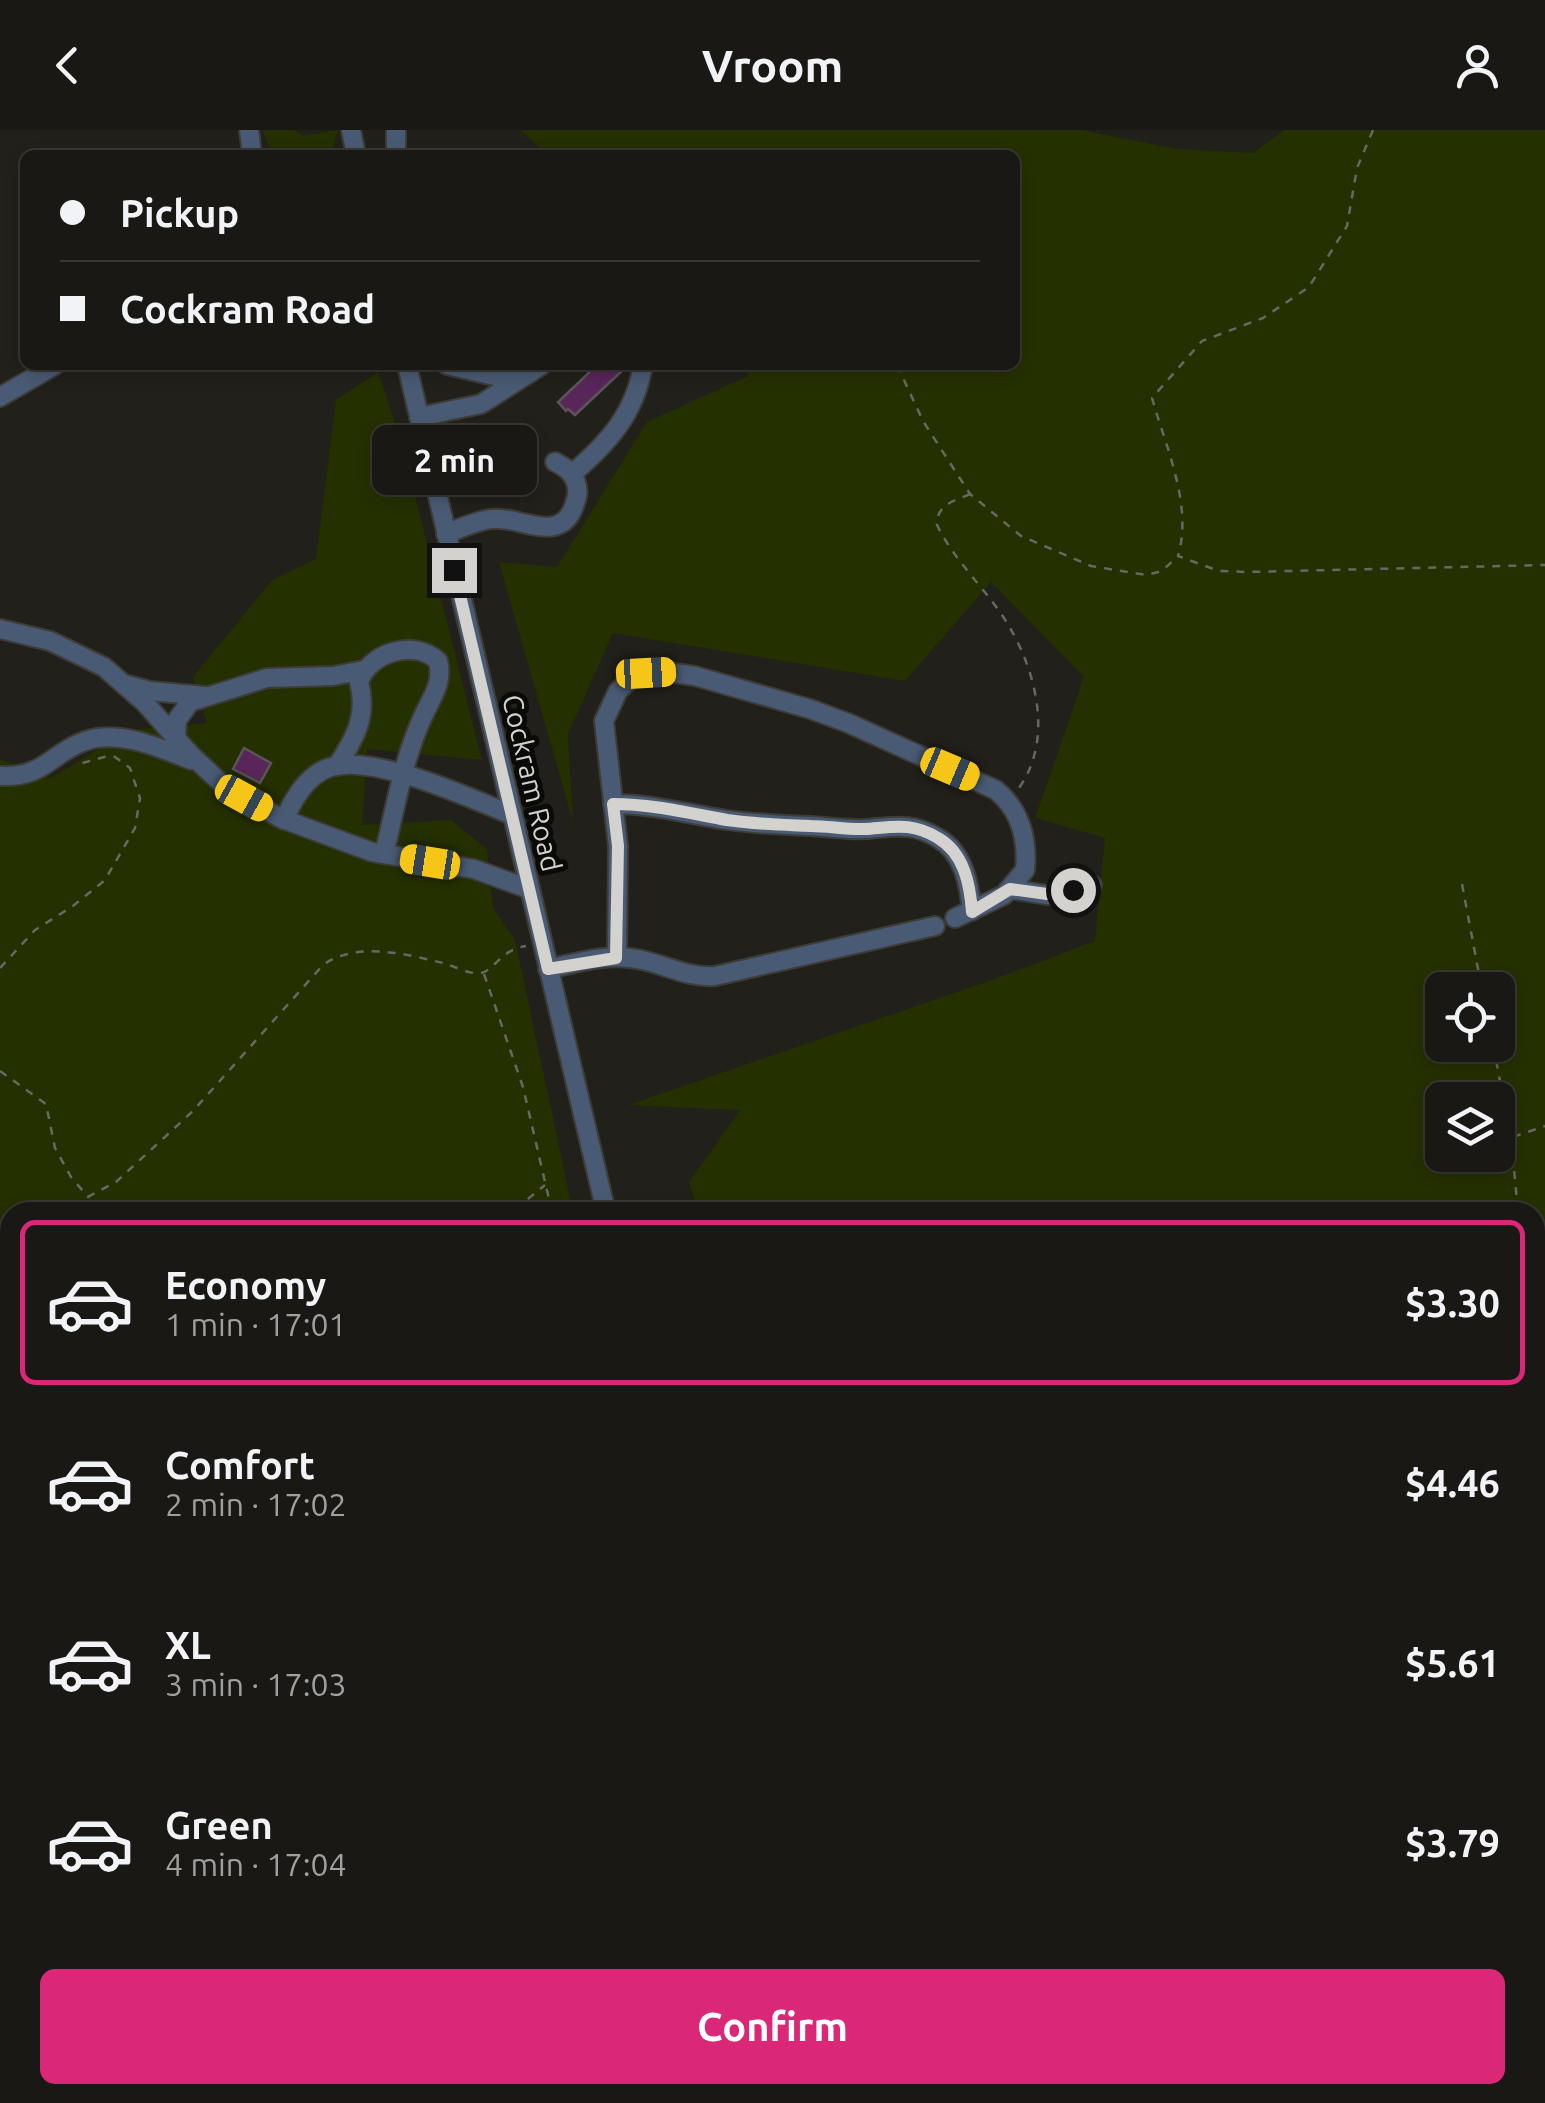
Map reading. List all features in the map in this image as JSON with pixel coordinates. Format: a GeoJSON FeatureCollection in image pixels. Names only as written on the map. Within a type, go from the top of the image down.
{"type":"FeatureCollection","features":[{"type":"Feature","properties":{"kind":"street"},"geometry":{"type":"LineString","coordinates":[[0,397],[46,370]]}},
{"type":"Feature","properties":{"kind":"street","name":"Cockram Road"},"geometry":{"type":"LineString","coordinates":[[408,370],[604,1202]]}},
{"type":"Feature","properties":{"kind":"street"},"geometry":{"type":"LineString","coordinates":[[469,370],[516,381]]}},
{"type":"Feature","properties":{"kind":"street"},"geometry":{"type":"LineString","coordinates":[[420,418],[481,404],[534,370]]}},
{"type":"Feature","properties":{"kind":"street"},"geometry":{"type":"LineString","coordinates":[[572,474],[622,424],[637,396],[642,370]]}},
{"type":"Feature","properties":{"kind":"street"},"geometry":{"type":"LineString","coordinates":[[446,534],[491,519],[538,528],[556,526],[572,512],[578,492],[572,474],[554,462]]}},
{"type":"Feature","properties":{"kind":"street"},"geometry":{"type":"LineString","coordinates":[[0,629],[50,641],[79,653],[123,683],[222,784],[284,820],[384,854],[474,868],[529,889]]}},
{"type":"Feature","properties":{"kind":"street"},"geometry":{"type":"LineString","coordinates":[[337,766],[364,712],[359,682],[364,670],[374,660],[395,652],[415,650],[431,654],[438,661],[439,684],[402,774],[384,854]]}},
{"type":"Feature","properties":{"kind":"street"},"geometry":{"type":"LineString","coordinates":[[176,739],[182,709],[206,696],[285,675],[333,676],[364,670]]}},
{"type":"Feature","properties":{"kind":"street"},"geometry":{"type":"LineString","coordinates":[[613,804],[654,805],[780,826],[862,830],[906,824],[918,827],[949,845],[958,857],[970,890],[964,915],[1010,889],[1025,870],[1026,859],[1022,828],[1009,802],[982,782],[920,758],[848,723],[714,681],[667,672],[646,673],[631,679],[618,691],[604,721],[613,804],[618,846],[616,958]]}},
{"type":"Feature","properties":{"kind":"street"},"geometry":{"type":"LineString","coordinates":[[123,683],[150,692],[206,696]]}},
{"type":"Feature","properties":{"kind":"street"},"geometry":{"type":"LineString","coordinates":[[0,776],[38,770],[82,742],[112,738],[130,740],[198,763]]}},
{"type":"Feature","properties":{"kind":"street"},"geometry":{"type":"LineString","coordinates":[[284,820],[315,775],[337,766],[359,765],[402,774],[512,816]]}},
{"type":"Feature","properties":{"kind":"street"},"geometry":{"type":"LineString","coordinates":[[1010,889],[1047,894],[1092,885]]}},
{"type":"Feature","properties":{"kind":"street"},"geometry":{"type":"LineString","coordinates":[[548,969],[632,957],[686,976],[715,976],[935,926]]}},
{"type":"Feature","properties":{"kind":"path"},"geometry":{"type":"LineString","coordinates":[[899,370],[923,420],[970,494],[1021,536],[1091,566],[1155,574],[1178,556],[1184,518],[1152,398],[1202,341],[1264,318],[1308,287],[1347,226],[1357,168],[1373,130]]}},
{"type":"Feature","properties":{"kind":"path"},"geometry":{"type":"LineString","coordinates":[[970,494],[944,506],[936,518],[937,525],[1008,624],[1028,669],[1036,710],[1034,761],[1009,802]]}},
{"type":"Feature","properties":{"kind":"path"},"geometry":{"type":"LineString","coordinates":[[1178,556],[1219,570],[1247,572],[1545,566]]}},
{"type":"Feature","properties":{"kind":"path"},"geometry":{"type":"LineString","coordinates":[[0,968],[35,930],[105,880],[135,828],[140,810],[135,776],[115,757],[82,765],[54,761]]}},
{"type":"Feature","properties":{"kind":"path"},"geometry":{"type":"LineString","coordinates":[[1462,884],[1479,972]]}},
{"type":"Feature","properties":{"kind":"path"},"geometry":{"type":"LineString","coordinates":[[484,972],[507,950],[542,944]]}},
{"type":"Feature","properties":{"kind":"path"},"geometry":{"type":"LineString","coordinates":[[80,1202],[116,1182],[193,1111],[333,958],[374,951],[484,972]]}},
{"type":"Feature","properties":{"kind":"path"},"geometry":{"type":"LineString","coordinates":[[484,972],[524,1087],[550,1202]]}},
{"type":"Feature","properties":{"kind":"path"},"geometry":{"type":"LineString","coordinates":[[0,1071],[46,1104],[55,1148],[71,1177],[89,1198]]}},
{"type":"Feature","properties":{"kind":"path"},"geometry":{"type":"LineString","coordinates":[[1515,1136],[1545,1126]]}},
{"type":"Feature","properties":{"kind":"path"},"geometry":{"type":"LineString","coordinates":[[1514,1172],[1517,1202]]}},
{"type":"Feature","properties":{"kind":"path"},"geometry":{"type":"LineString","coordinates":[[525,1202],[546,1185]]}},
{"type":"Feature","properties":{"kind":"green space"},"geometry":{"type":"Polygon","coordinates":[[[262,130],[294,130],[303,136],[338,130],[332,150],[271,150],[262,130]]]}},
{"type":"Feature","properties":{"kind":"green space"},"geometry":{"type":"Polygon","coordinates":[[[520,130],[1081,130],[1177,149],[1253,153],[1284,130],[1545,130],[1545,1202],[695,1202],[689,1182],[740,1110],[628,1105],[1095,941],[1105,838],[1035,818],[1084,677],[991,582],[905,681],[613,633],[568,734],[573,822],[499,562],[557,567],[647,422],[748,376],[746,370],[1020,370],[1020,150],[539,150],[520,130]]]}},
{"type":"Feature","properties":{"kind":"green space"},"geometry":{"type":"Polygon","coordinates":[[[378,372],[401,441],[482,760],[367,749],[362,825],[451,820],[487,849],[493,908],[515,940],[571,1202],[0,1202],[0,759],[51,778],[130,730],[207,723],[193,677],[272,580],[316,559],[336,400],[378,372]]]}},
{"type":"Feature","properties":{"kind":"building"},"geometry":{"type":"Polygon","coordinates":[[[592,370],[623,370],[575,415],[558,402],[592,370]]]}},
{"type":"Feature","properties":{"kind":"building"},"geometry":{"type":"Polygon","coordinates":[[[244,748],[271,763],[260,783],[233,769],[244,748]]]}},
{"type":"Feature","properties":{"kind":"route"},"geometry":{"type":"LineString","coordinates":[[454,570],[548,969],[616,958],[618,846],[613,804],[654,805],[780,826],[862,830],[906,824],[918,827],[949,845],[958,857],[970,890],[972,912],[1010,889],[1017,893],[1047,894],[1073,890]]}}]}
